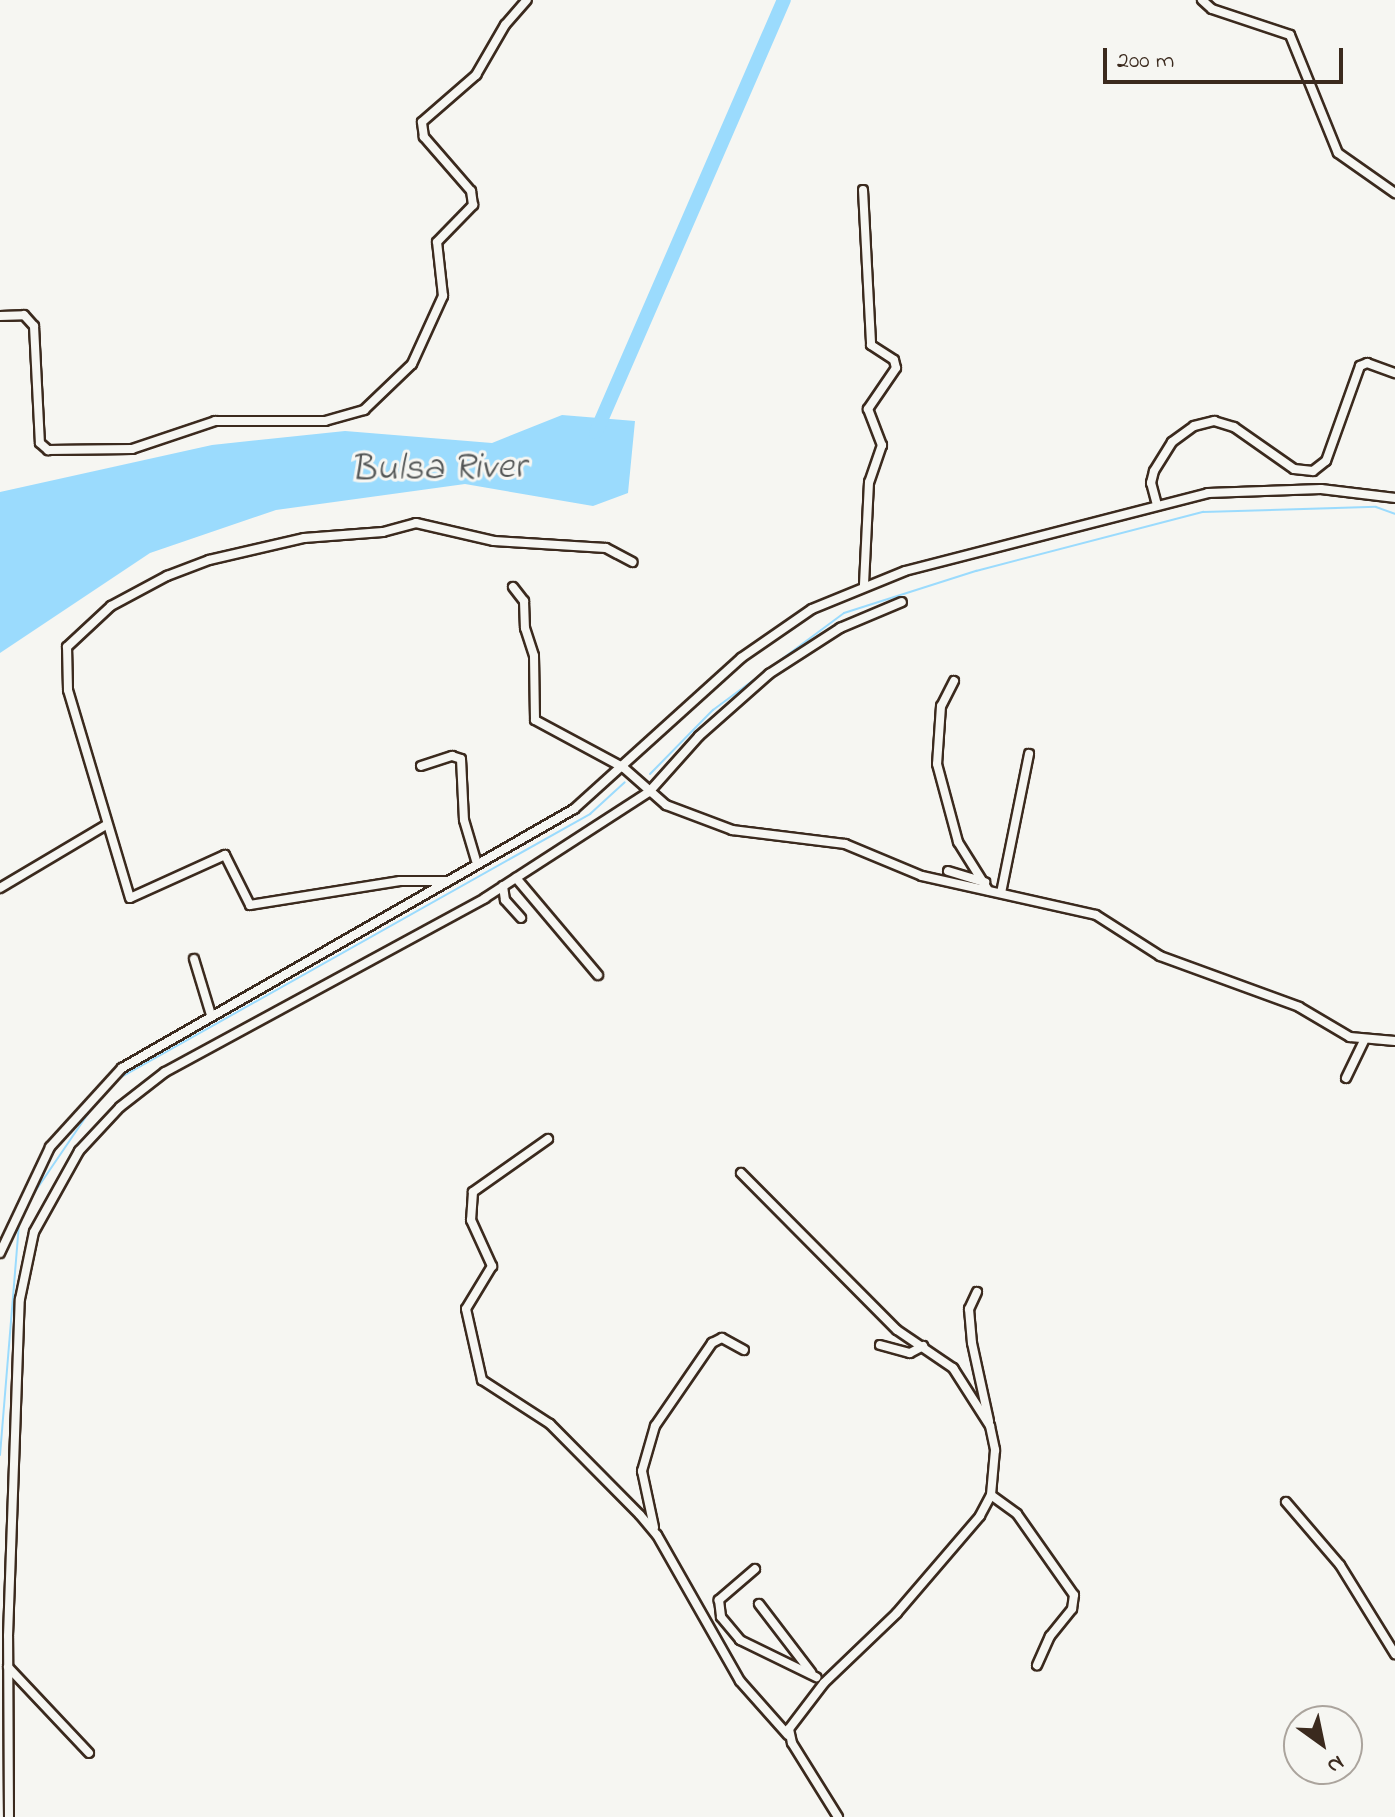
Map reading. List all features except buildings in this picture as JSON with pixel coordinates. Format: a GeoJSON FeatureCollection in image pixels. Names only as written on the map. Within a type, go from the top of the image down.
{"type":"FeatureCollection","features":[{"type":"Feature","properties":{"kind":"street"},"geometry":{"type":"LineString","coordinates":[[0,316],[24,315],[34,326],[40,443],[48,450],[132,449],[215,421],[325,421],[364,410],[416,356],[444,291],[437,242],[474,200],[424,137],[422,122],[476,75],[505,25],[527,0]]}},
{"type":"Feature","properties":{"kind":"street"},"geometry":{"type":"LineString","coordinates":[[1202,0],[1212,9],[1290,35],[1338,153],[1395,193]]}},
{"type":"Feature","properties":{"kind":"street"},"geometry":{"type":"LineString","coordinates":[[863,190],[871,345],[890,356],[896,368],[868,409],[882,445],[869,482],[864,585]]}},
{"type":"Feature","properties":{"kind":"street"},"geometry":{"type":"LineString","coordinates":[[1157,505],[1151,483],[1154,471],[1172,442],[1194,426],[1214,421],[1234,427],[1294,469],[1313,471],[1326,461],[1360,366],[1367,363],[1395,373]]}},
{"type":"Feature","properties":{"kind":"street"},"geometry":{"type":"LineString","coordinates":[[0,1253],[34,1175],[71,1117],[122,1068],[574,809],[624,768],[747,652],[812,609],[864,585],[1208,493],[1276,488],[1395,498]]}},
{"type":"Feature","properties":{"kind":"street"},"geometry":{"type":"LineString","coordinates":[[450,881],[400,881],[250,905],[225,855],[135,899],[127,894],[106,825],[68,690],[64,655],[84,626],[145,587],[257,546],[383,532],[411,523],[494,541],[606,548],[632,562]]}},
{"type":"Feature","properties":{"kind":"street"},"geometry":{"type":"LineString","coordinates":[[513,587],[524,601],[525,628],[534,656],[535,720],[624,768],[649,792],[679,811],[732,830],[834,841],[922,876],[986,886]]}},
{"type":"Feature","properties":{"kind":"street"},"geometry":{"type":"LineString","coordinates":[[9,1817],[8,1666],[15,1362],[24,1267],[34,1232],[64,1174],[120,1107],[165,1072],[516,878],[649,792],[699,736],[761,680],[840,628],[902,602]]}},
{"type":"Feature","properties":{"kind":"street"},"geometry":{"type":"LineString","coordinates":[[954,681],[941,706],[937,764],[958,842],[986,886]]}},
{"type":"Feature","properties":{"kind":"street"},"geometry":{"type":"LineString","coordinates":[[1001,893],[1029,754]]}},
{"type":"Feature","properties":{"kind":"street"},"geometry":{"type":"LineString","coordinates":[[421,766],[452,756],[461,759],[464,820],[477,864]]}},
{"type":"Feature","properties":{"kind":"street"},"geometry":{"type":"LineString","coordinates":[[0,888],[106,825]]}},
{"type":"Feature","properties":{"kind":"street"},"geometry":{"type":"LineString","coordinates":[[948,871],[1001,893],[1096,915],[1160,956],[1270,995],[1364,1041],[1395,1041]]}},
{"type":"Feature","properties":{"kind":"street"},"geometry":{"type":"LineString","coordinates":[[516,878],[598,975]]}},
{"type":"Feature","properties":{"kind":"street"},"geometry":{"type":"LineString","coordinates":[[503,886],[505,900],[521,918]]}},
{"type":"Feature","properties":{"kind":"street"},"geometry":{"type":"LineString","coordinates":[[194,959],[211,1015]]}},
{"type":"Feature","properties":{"kind":"street"},"geometry":{"type":"LineString","coordinates":[[1346,1078],[1364,1041]]}},
{"type":"Feature","properties":{"kind":"street"},"geometry":{"type":"LineString","coordinates":[[548,1139],[473,1192],[471,1220],[492,1266],[466,1309],[481,1376],[550,1424],[657,1535]]}},
{"type":"Feature","properties":{"kind":"street"},"geometry":{"type":"LineString","coordinates":[[741,1173],[886,1319],[953,1368],[990,1426]]}},
{"type":"Feature","properties":{"kind":"street"},"geometry":{"type":"LineString","coordinates":[[788,1735],[820,1680],[897,1613],[991,1495],[995,1463],[972,1343],[969,1309],[977,1292]]}},
{"type":"Feature","properties":{"kind":"street"},"geometry":{"type":"LineString","coordinates":[[744,1350],[722,1338],[712,1343],[655,1426],[642,1471],[647,1511],[657,1535],[740,1681],[788,1735],[838,1817]]}},
{"type":"Feature","properties":{"kind":"street"},"geometry":{"type":"LineString","coordinates":[[880,1345],[910,1353],[923,1346]]}},
{"type":"Feature","properties":{"kind":"street"},"geometry":{"type":"LineString","coordinates":[[991,1495],[1017,1514],[1074,1595],[1072,1609],[1050,1636],[1037,1665]]}},
{"type":"Feature","properties":{"kind":"street"},"geometry":{"type":"LineString","coordinates":[[1286,1502],[1340,1565],[1395,1654]]}},
{"type":"Feature","properties":{"kind":"street"},"geometry":{"type":"LineString","coordinates":[[755,1569],[719,1600],[721,1617],[740,1640],[820,1680]]}},
{"type":"Feature","properties":{"kind":"street"},"geometry":{"type":"LineString","coordinates":[[759,1604],[820,1680]]}},
{"type":"Feature","properties":{"kind":"street"},"geometry":{"type":"LineString","coordinates":[[8,1666],[89,1753]]}},
{"type":"Feature","properties":{"kind":"water"},"geometry":{"type":"Polygon","coordinates":[[[562,415],[635,421],[628,493],[593,506],[465,484],[276,510],[150,553],[0,653],[0,492],[212,445],[345,431],[492,443],[562,415]]]}},
{"type":"Feature","properties":{"kind":"waterway","name":"Bulsa River"},"geometry":{"type":"LineString","coordinates":[[596,432],[784,0]]}},
{"type":"Feature","properties":{"kind":"waterway"},"geometry":{"type":"LineString","coordinates":[[650,774],[713,710],[844,613],[976,571],[1203,512],[1376,507],[1395,514]]}},
{"type":"Feature","properties":{"kind":"waterway"},"geometry":{"type":"LineString","coordinates":[[116,1080],[590,814],[625,782]]}},
{"type":"Feature","properties":{"kind":"waterway"},"geometry":{"type":"LineString","coordinates":[[30,1199],[96,1102]]}},
{"type":"Feature","properties":{"kind":"waterway"},"geometry":{"type":"LineString","coordinates":[[0,1455],[19,1223]]}}]}
